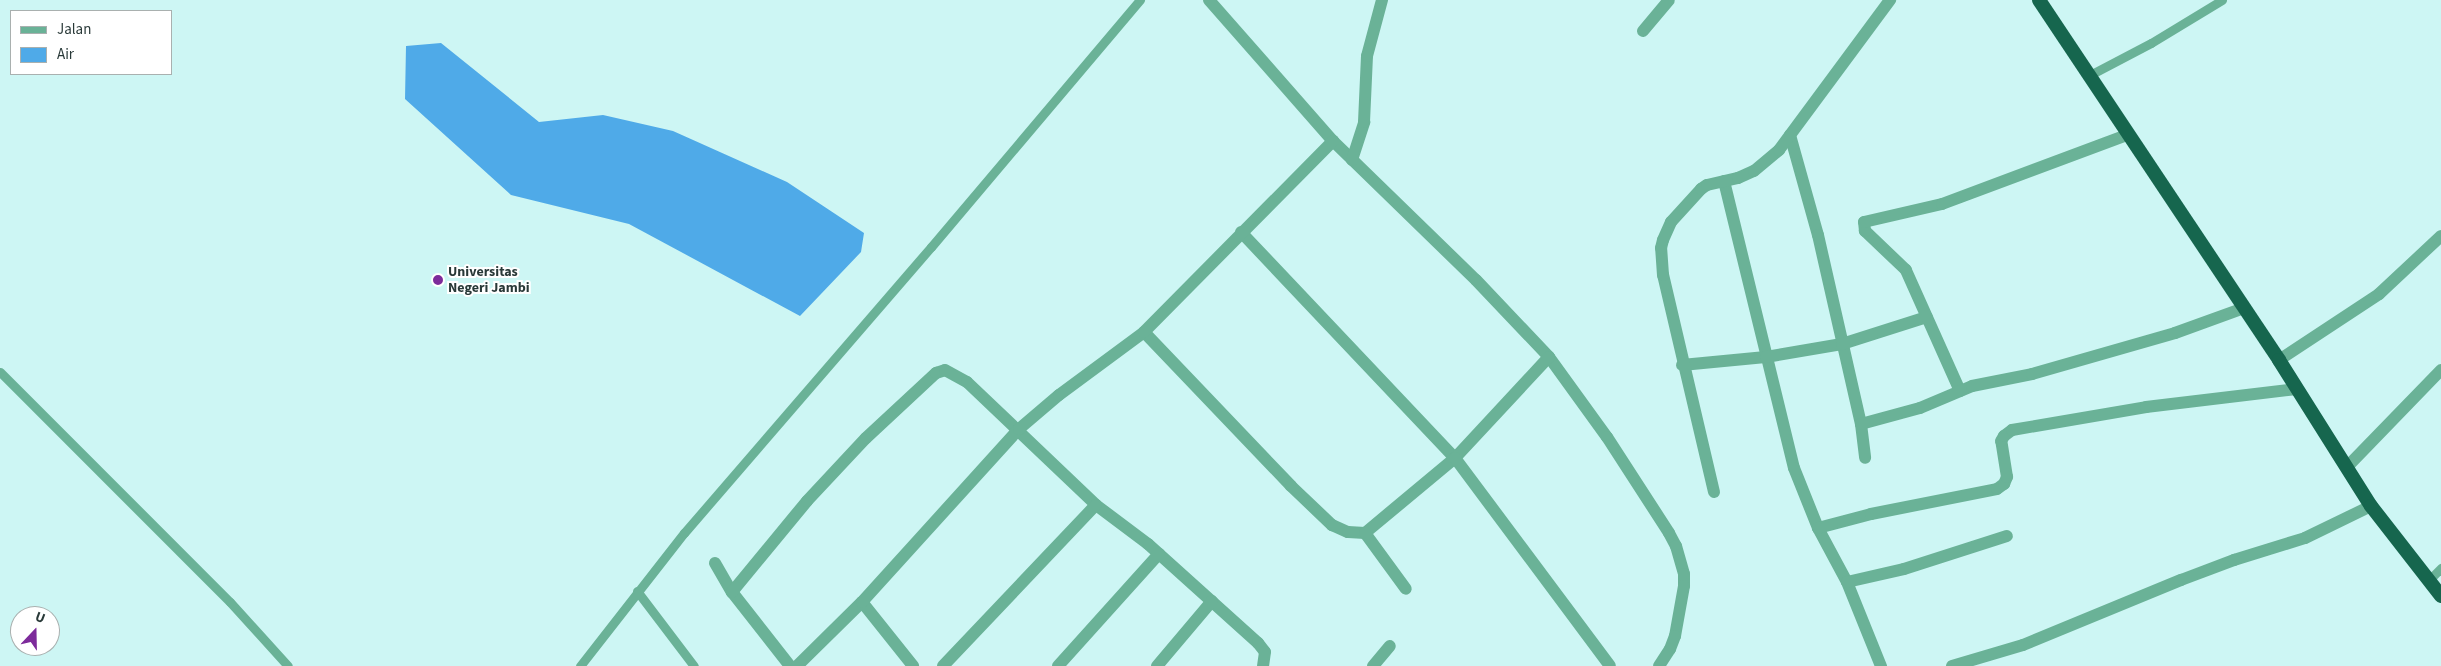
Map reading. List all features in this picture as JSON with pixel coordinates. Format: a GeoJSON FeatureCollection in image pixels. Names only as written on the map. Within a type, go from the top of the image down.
{"type":"FeatureCollection","features":[{"type":"Feature","properties":{"kind":"highway"},"geometry":{"type":"LineString","coordinates":[[2039,0],[2127,135],[2279,360],[2372,506],[2430,579],[2441,596]]}},
{"type":"Feature","properties":{"kind":"street"},"geometry":{"type":"LineString","coordinates":[[1209,0],[1333,141],[1476,280],[1549,357],[1607,436],[1662,520],[1676,546],[1684,574],[1682,602],[1673,642],[1658,666]]}},
{"type":"Feature","properties":{"kind":"street"},"geometry":{"type":"LineString","coordinates":[[1352,160],[1364,122],[1367,56],[1382,0]]}},
{"type":"Feature","properties":{"kind":"street"},"geometry":{"type":"LineString","coordinates":[[1643,31],[1669,0]]}},
{"type":"Feature","properties":{"kind":"street"},"geometry":{"type":"LineString","coordinates":[[1714,492],[1682,365],[1663,275],[1661,248],[1671,222],[1692,198],[1707,185],[1738,178],[1754,171],[1779,150],[1890,0]]}},
{"type":"Feature","properties":{"kind":"street"},"geometry":{"type":"LineString","coordinates":[[1960,391],[1906,270],[1865,230],[1863,226],[1865,221],[1904,214],[1942,204],[2127,135]]}},
{"type":"Feature","properties":{"kind":"street"},"geometry":{"type":"LineString","coordinates":[[1790,136],[1818,235],[1861,424],[1865,458]]}},
{"type":"Feature","properties":{"kind":"street"},"geometry":{"type":"LineString","coordinates":[[797,666],[862,602],[1018,429],[1059,395],[1144,332],[1333,141]]}},
{"type":"Feature","properties":{"kind":"street"},"geometry":{"type":"LineString","coordinates":[[1724,181],[1794,468],[1818,528],[1847,582],[1881,666]]}},
{"type":"Feature","properties":{"kind":"street"},"geometry":{"type":"LineString","coordinates":[[1241,232],[1455,458],[1610,666]]}},
{"type":"Feature","properties":{"kind":"street"},"geometry":{"type":"LineString","coordinates":[[2279,360],[2379,294],[2441,236]]}},
{"type":"Feature","properties":{"kind":"street"},"geometry":{"type":"LineString","coordinates":[[1861,424],[1920,408],[1972,386],[2032,374],[2175,333],[2244,308]]}},
{"type":"Feature","properties":{"kind":"street"},"geometry":{"type":"LineString","coordinates":[[1682,365],[1766,357],[1842,344],[1927,317]]}},
{"type":"Feature","properties":{"kind":"street"},"geometry":{"type":"LineString","coordinates":[[1144,332],[1291,486],[1332,525],[1348,532],[1365,533],[1455,458],[1549,357]]}},
{"type":"Feature","properties":{"kind":"street"},"geometry":{"type":"LineString","coordinates":[[732,592],[807,501],[866,438],[939,370],[945,370],[957,375],[1018,429],[1096,505],[1159,554],[1262,647],[1265,657],[1263,666]]}},
{"type":"Feature","properties":{"kind":"street"},"geometry":{"type":"LineString","coordinates":[[2347,467],[2441,370]]}},
{"type":"Feature","properties":{"kind":"street"},"geometry":{"type":"LineString","coordinates":[[1818,528],[1871,514],[1997,490],[2004,484],[2007,477],[2000,441],[2012,430],[2146,407],[2296,389]]}},
{"type":"Feature","properties":{"kind":"street"},"geometry":{"type":"LineString","coordinates":[[943,666],[1096,505]]}},
{"type":"Feature","properties":{"kind":"street"},"geometry":{"type":"LineString","coordinates":[[1952,666],[2022,645],[2181,580],[2250,554],[2304,538],[2372,506]]}},
{"type":"Feature","properties":{"kind":"street"},"geometry":{"type":"LineString","coordinates":[[1365,533],[1406,590]]}},
{"type":"Feature","properties":{"kind":"street"},"geometry":{"type":"LineString","coordinates":[[1847,582],[1912,567],[2007,536]]}},
{"type":"Feature","properties":{"kind":"street"},"geometry":{"type":"LineString","coordinates":[[1058,666],[1159,554]]}},
{"type":"Feature","properties":{"kind":"street"},"geometry":{"type":"LineString","coordinates":[[715,562],[732,592],[790,666]]}},
{"type":"Feature","properties":{"kind":"street"},"geometry":{"type":"LineString","coordinates":[[1157,666],[1212,601]]}},
{"type":"Feature","properties":{"kind":"street"},"geometry":{"type":"LineString","coordinates":[[862,602],[913,666]]}},
{"type":"Feature","properties":{"kind":"street"},"geometry":{"type":"LineString","coordinates":[[1373,666],[1390,646]]}},
{"type":"Feature","properties":{"kind":"lane"},"geometry":{"type":"LineString","coordinates":[[580,666],[637,591],[1140,0]]}},
{"type":"Feature","properties":{"kind":"lane"},"geometry":{"type":"LineString","coordinates":[[2088,76],[2151,43],[2222,0]]}},
{"type":"Feature","properties":{"kind":"lane"},"geometry":{"type":"LineString","coordinates":[[0,372],[230,602],[288,666]]}},
{"type":"Feature","properties":{"kind":"lane"},"geometry":{"type":"LineString","coordinates":[[2430,579],[2441,568]]}},
{"type":"Feature","properties":{"kind":"lane"},"geometry":{"type":"LineString","coordinates":[[637,591],[694,666]]}},
{"type":"Feature","properties":{"kind":"water"},"geometry":{"type":"Polygon","coordinates":[[[441,43],[539,122],[603,115],[673,131],[787,182],[864,233],[861,252],[800,316],[629,224],[511,195],[405,99],[406,46],[441,43]]]}},
{"type":"Feature","properties":{"kind":"place","name":"Universitas Negeri Jambi"},"geometry":{"type":"Point","coordinates":[438,280]}}]}
